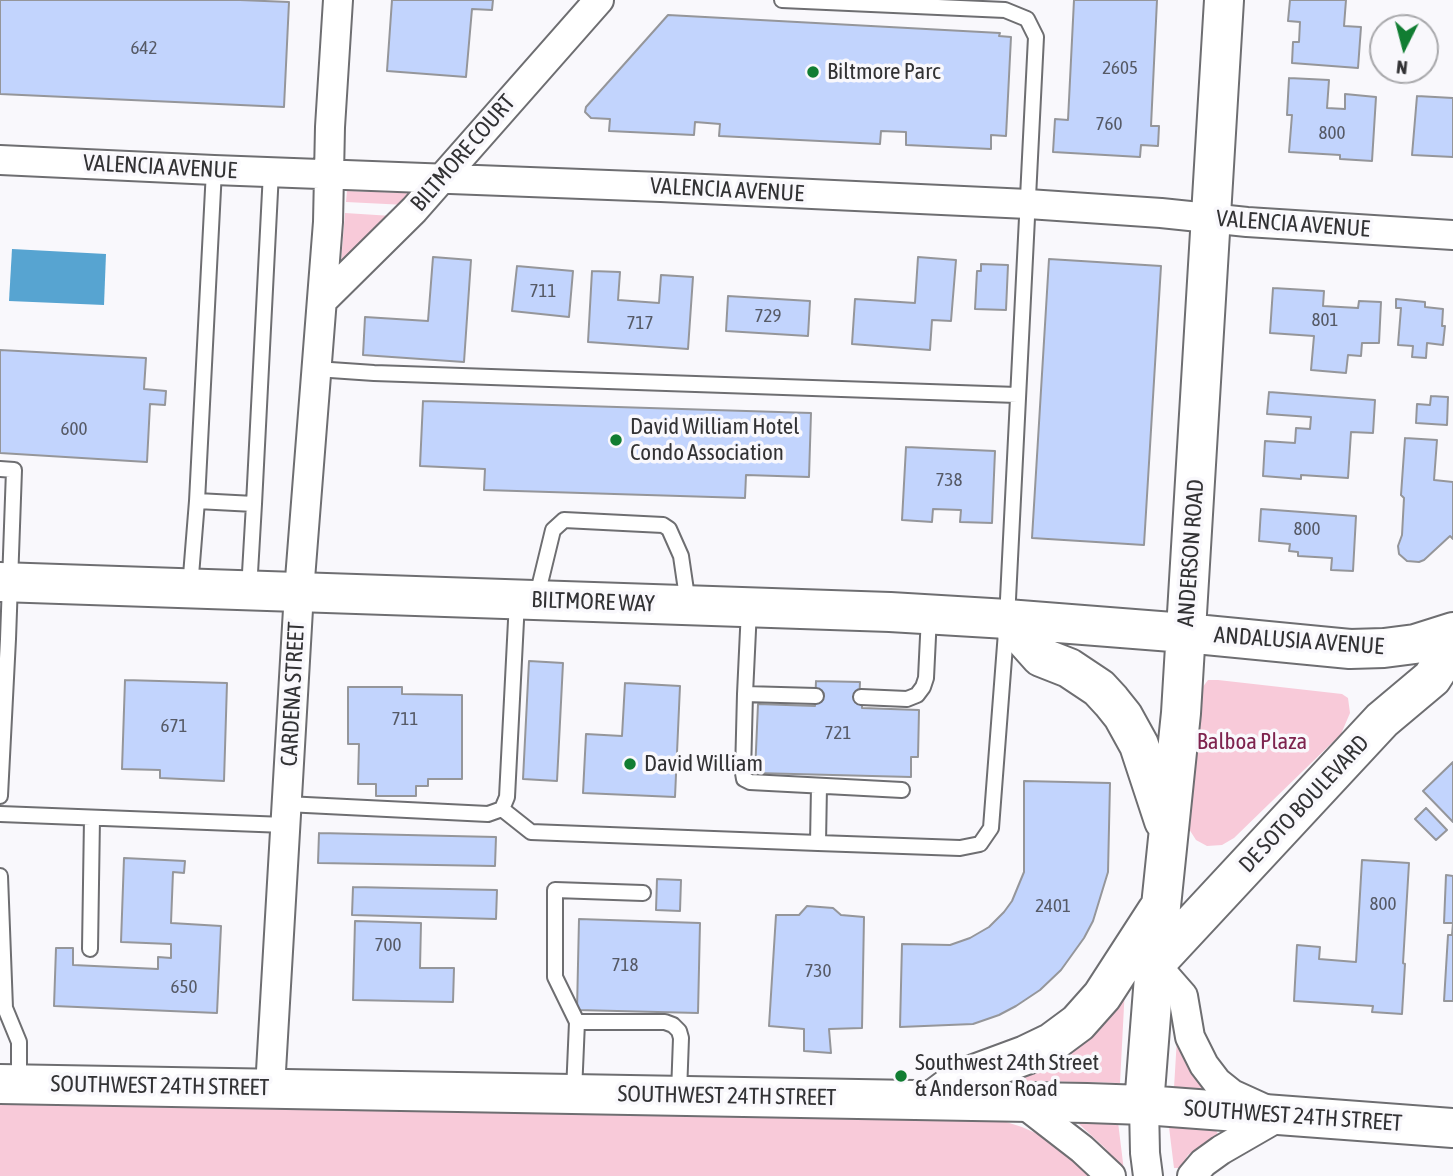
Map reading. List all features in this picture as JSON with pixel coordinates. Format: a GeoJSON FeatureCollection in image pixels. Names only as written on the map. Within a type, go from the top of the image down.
{"type":"FeatureCollection","features":[{"type":"Feature","properties":{"kind":"street"},"geometry":{"type":"LineString","coordinates":[[328,174],[338,0]]}},
{"type":"Feature","properties":{"kind":"street","name":"BILTMORE COURT"},"geometry":{"type":"LineString","coordinates":[[322,301],[399,226],[599,0]]}},
{"type":"Feature","properties":{"kind":"street","name":"ANDERSON ROAD"},"geometry":{"type":"LineString","coordinates":[[1144,1105],[1155,964],[1181,713],[1224,0]]}},
{"type":"Feature","properties":{"kind":"street","name":"VALENCIA AVENUE"},"geometry":{"type":"LineString","coordinates":[[0,160],[1028,204],[1453,235]]}},
{"type":"Feature","properties":{"kind":"street","name":"CARDENA STREET"},"geometry":{"type":"LineString","coordinates":[[270,1088],[299,592],[328,222],[328,174]]}},
{"type":"Feature","properties":{"kind":"street","name":"BILTMORE WAY"},"geometry":{"type":"LineString","coordinates":[[5,582],[929,614],[1185,633]]}},
{"type":"Feature","properties":{"kind":"street"},"geometry":{"type":"LineString","coordinates":[[1007,619],[1041,657],[1069,668],[1099,688],[1123,716],[1139,745],[1169,835]]}},
{"type":"Feature","properties":{"kind":"street","name":"ANDALUSIA AVENUE"},"geometry":{"type":"LineString","coordinates":[[1185,633],[1350,649],[1415,644],[1453,632]]}},
{"type":"Feature","properties":{"kind":"street","name":"DE SOTO BOULEVARD"},"geometry":{"type":"LineString","coordinates":[[1155,964],[1382,720],[1432,678],[1453,645]]}},
{"type":"Feature","properties":{"kind":"street"},"geometry":{"type":"LineString","coordinates":[[933,1100],[961,1079],[1040,1049],[1078,1023],[1102,996],[1161,904]]}},
{"type":"Feature","properties":{"kind":"street"},"geometry":{"type":"LineString","coordinates":[[1155,964],[1183,996],[1196,1053],[1217,1082],[1232,1094],[1280,1116]]}},
{"type":"Feature","properties":{"kind":"street","name":"SOUTHWEST 24TH STREET"},"geometry":{"type":"LineString","coordinates":[[10,1084],[1020,1101],[1144,1105],[1453,1128]]}},
{"type":"Feature","properties":{"kind":"street"},"geometry":{"type":"LineString","coordinates":[[1020,1101],[1066,1136],[1111,1176]]}},
{"type":"Feature","properties":{"kind":"street"},"geometry":{"type":"LineString","coordinates":[[1144,1105],[1148,1176]]}},
{"type":"Feature","properties":{"kind":"street"},"geometry":{"type":"LineString","coordinates":[[1192,1176],[1203,1163],[1221,1150],[1280,1116]]}},
{"type":"Feature","properties":{"kind":"lane"},"geometry":{"type":"LineString","coordinates":[[502,809],[531,832],[960,848],[980,844],[991,828],[1007,619],[1036,37],[1027,19],[1005,10],[782,0]]}},
{"type":"Feature","properties":{"kind":"lane"},"geometry":{"type":"LineString","coordinates":[[190,588],[214,170]]}},
{"type":"Feature","properties":{"kind":"lane"},"geometry":{"type":"LineString","coordinates":[[249,590],[271,172]]}},
{"type":"Feature","properties":{"kind":"lane"},"geometry":{"type":"LineString","coordinates":[[316,369],[388,374],[1017,395]]}},
{"type":"Feature","properties":{"kind":"lane"},"geometry":{"type":"LineString","coordinates":[[0,469],[14,470],[5,582],[0,796]]}},
{"type":"Feature","properties":{"kind":"lane"},"geometry":{"type":"LineString","coordinates":[[197,500],[254,504]]}},
{"type":"Feature","properties":{"kind":"lane"},"geometry":{"type":"LineString","coordinates":[[0,814],[92,818],[488,814],[502,809],[507,797],[526,600],[554,530],[564,520],[663,525],[669,529],[681,556],[688,605]]}},
{"type":"Feature","properties":{"kind":"lane"},"geometry":{"type":"LineString","coordinates":[[749,607],[744,779],[750,782],[902,790]]}},
{"type":"Feature","properties":{"kind":"lane"},"geometry":{"type":"LineString","coordinates":[[860,697],[907,699],[917,695],[926,678],[929,614]]}},
{"type":"Feature","properties":{"kind":"lane"},"geometry":{"type":"LineString","coordinates":[[745,694],[816,696]]}},
{"type":"Feature","properties":{"kind":"lane"},"geometry":{"type":"LineString","coordinates":[[818,843],[819,786]]}},
{"type":"Feature","properties":{"kind":"lane"},"geometry":{"type":"LineString","coordinates":[[90,949],[92,818]]}},
{"type":"Feature","properties":{"kind":"lane"},"geometry":{"type":"LineString","coordinates":[[0,876],[2,1008],[19,1042],[10,1084]]}},
{"type":"Feature","properties":{"kind":"lane"},"geometry":{"type":"LineString","coordinates":[[574,1093],[577,1022],[555,977],[555,890],[643,893]]}},
{"type":"Feature","properties":{"kind":"lane"},"geometry":{"type":"LineString","coordinates":[[577,1022],[665,1022],[673,1026],[679,1031],[681,1038],[678,1095]]}},
{"type":"Feature","properties":{"kind":"green space"},"geometry":{"type":"Polygon","coordinates":[[[347,191],[408,193],[411,196],[406,205],[346,202],[347,191]]]}},
{"type":"Feature","properties":{"kind":"green space"},"geometry":{"type":"Polygon","coordinates":[[[345,213],[392,216],[341,262],[345,213]]]}},
{"type":"Feature","properties":{"kind":"green space","name":"Balboa Plaza"},"geometry":{"type":"Polygon","coordinates":[[[1208,680],[1342,694],[1348,698],[1350,713],[1341,734],[1234,838],[1222,845],[1207,846],[1196,840],[1189,829],[1196,696],[1208,680]]]}},
{"type":"Feature","properties":{"kind":"green space"},"geometry":{"type":"Polygon","coordinates":[[[1125,987],[1120,1083],[993,1080],[1125,987]]]}},
{"type":"Feature","properties":{"kind":"green space"},"geometry":{"type":"Polygon","coordinates":[[[1177,1038],[1187,1065],[1208,1092],[1174,1088],[1177,1038]]]}},
{"type":"Feature","properties":{"kind":"green space"},"geometry":{"type":"Polygon","coordinates":[[[0,1102],[987,1116],[1051,1140],[1095,1176],[0,1176],[0,1102]]]}},
{"type":"Feature","properties":{"kind":"green space"},"geometry":{"type":"Polygon","coordinates":[[[1118,1122],[1124,1171],[1105,1148],[1079,1124],[1118,1122]]]}},
{"type":"Feature","properties":{"kind":"green space"},"geometry":{"type":"Polygon","coordinates":[[[1169,1127],[1215,1129],[1218,1134],[1188,1155],[1180,1168],[1174,1168],[1169,1127]]]}},
{"type":"Feature","properties":{"kind":"water"},"geometry":{"type":"Polygon","coordinates":[[[12,249],[106,254],[104,305],[9,301],[12,249]]]}},
{"type":"Feature","properties":{"kind":"building"},"geometry":{"type":"Polygon","coordinates":[[[0,0],[289,2],[284,107],[0,94],[0,0]]]}},
{"type":"Feature","properties":{"kind":"building"},"geometry":{"type":"Polygon","coordinates":[[[392,0],[493,0],[492,10],[472,9],[466,77],[387,71],[392,0]]]}},
{"type":"Feature","properties":{"kind":"building"},"geometry":{"type":"Polygon","coordinates":[[[1074,0],[1157,0],[1151,126],[1159,126],[1158,146],[1141,145],[1140,157],[1053,152],[1055,119],[1068,120],[1074,0]]]}},
{"type":"Feature","properties":{"kind":"building"},"geometry":{"type":"Polygon","coordinates":[[[1290,0],[1346,0],[1344,26],[1361,27],[1358,68],[1292,63],[1293,42],[1299,42],[1300,22],[1288,21],[1290,0]]]}},
{"type":"Feature","properties":{"kind":"building","name":"Biltmore Parc"},"geometry":{"type":"Polygon","coordinates":[[[668,15],[1000,33],[999,36],[1011,37],[1006,136],[991,135],[991,149],[906,145],[906,132],[881,131],[880,144],[719,136],[720,124],[695,122],[694,135],[609,131],[610,119],[591,118],[585,112],[586,107],[668,15]]]}},
{"type":"Feature","properties":{"kind":"building"},"geometry":{"type":"Polygon","coordinates":[[[1289,78],[1329,80],[1327,108],[1345,109],[1345,94],[1376,97],[1372,161],[1340,159],[1340,155],[1289,152],[1292,115],[1287,115],[1289,78]]]}},
{"type":"Feature","properties":{"kind":"building"},"geometry":{"type":"Polygon","coordinates":[[[1417,96],[1453,98],[1453,157],[1412,155],[1417,96]]]}},
{"type":"Feature","properties":{"kind":"building"},"geometry":{"type":"Polygon","coordinates":[[[433,257],[471,260],[464,362],[363,355],[365,317],[428,321],[433,257]]]}},
{"type":"Feature","properties":{"kind":"building"},"geometry":{"type":"Polygon","coordinates":[[[918,257],[956,260],[951,321],[932,320],[930,350],[852,344],[855,299],[915,303],[918,257]]]}},
{"type":"Feature","properties":{"kind":"building"},"geometry":{"type":"Polygon","coordinates":[[[1049,259],[1161,266],[1144,545],[1032,538],[1049,259]]]}},
{"type":"Feature","properties":{"kind":"building"},"geometry":{"type":"Polygon","coordinates":[[[981,264],[1008,265],[1006,310],[975,309],[977,271],[981,271],[981,264]]]}},
{"type":"Feature","properties":{"kind":"building"},"geometry":{"type":"Polygon","coordinates":[[[517,266],[573,271],[569,317],[512,311],[517,266]]]}},
{"type":"Feature","properties":{"kind":"building"},"geometry":{"type":"Polygon","coordinates":[[[592,271],[620,272],[618,300],[659,303],[661,275],[693,277],[688,349],[588,342],[592,271]]]}},
{"type":"Feature","properties":{"kind":"building"},"geometry":{"type":"Polygon","coordinates":[[[1273,288],[1324,291],[1323,306],[1358,308],[1359,301],[1381,302],[1379,343],[1362,343],[1361,356],[1348,355],[1346,373],[1311,370],[1314,336],[1270,333],[1273,288]]]}},
{"type":"Feature","properties":{"kind":"building"},"geometry":{"type":"Polygon","coordinates":[[[728,296],[810,301],[808,336],[726,331],[728,296]]]}},
{"type":"Feature","properties":{"kind":"building"},"geometry":{"type":"Polygon","coordinates":[[[1396,299],[1425,302],[1425,307],[1443,309],[1443,345],[1427,343],[1426,358],[1412,357],[1413,346],[1398,345],[1401,308],[1396,308],[1396,299]]]}},
{"type":"Feature","properties":{"kind":"building"},"geometry":{"type":"Polygon","coordinates":[[[0,350],[146,358],[144,389],[166,391],[165,405],[150,404],[147,462],[0,453],[0,350]]]}},
{"type":"Feature","properties":{"kind":"building"},"geometry":{"type":"Polygon","coordinates":[[[1269,392],[1375,400],[1373,433],[1351,432],[1348,478],[1301,475],[1301,479],[1263,476],[1265,441],[1295,443],[1296,428],[1310,429],[1311,417],[1267,414],[1269,392]]]}},
{"type":"Feature","properties":{"kind":"building"},"geometry":{"type":"Polygon","coordinates":[[[1431,396],[1448,397],[1447,425],[1416,423],[1417,404],[1430,405],[1431,396]]]}},
{"type":"Feature","properties":{"kind":"building","name":"David William Hotel Condo Association"},"geometry":{"type":"Polygon","coordinates":[[[423,401],[811,413],[809,477],[746,475],[745,498],[484,490],[485,469],[420,466],[423,401]]]}},
{"type":"Feature","properties":{"kind":"building"},"geometry":{"type":"Polygon","coordinates":[[[1405,438],[1437,440],[1434,480],[1453,482],[1453,539],[1450,536],[1419,562],[1407,561],[1399,554],[1398,546],[1402,535],[1404,498],[1401,495],[1405,438]]]}},
{"type":"Feature","properties":{"kind":"building"},"geometry":{"type":"Polygon","coordinates":[[[906,447],[995,451],[992,523],[960,522],[961,510],[933,509],[932,522],[902,520],[906,447]]]}},
{"type":"Feature","properties":{"kind":"building"},"geometry":{"type":"Polygon","coordinates":[[[1261,509],[1356,516],[1353,571],[1331,570],[1332,558],[1298,556],[1298,552],[1289,551],[1290,544],[1259,541],[1261,509]]]}},
{"type":"Feature","properties":{"kind":"building"},"geometry":{"type":"Polygon","coordinates":[[[529,661],[563,663],[557,781],[523,779],[529,661]]]}},
{"type":"Feature","properties":{"kind":"building"},"geometry":{"type":"Polygon","coordinates":[[[125,680],[227,683],[224,781],[160,778],[160,770],[122,769],[125,680]]]}},
{"type":"Feature","properties":{"kind":"building"},"geometry":{"type":"Polygon","coordinates":[[[816,681],[860,682],[859,703],[862,703],[862,708],[919,710],[918,757],[911,757],[911,777],[755,773],[758,704],[815,706],[816,681]]]}},
{"type":"Feature","properties":{"kind":"building","name":"David William"},"geometry":{"type":"Polygon","coordinates":[[[625,683],[680,686],[675,797],[583,793],[586,734],[622,736],[625,683]]]}},
{"type":"Feature","properties":{"kind":"building"},"geometry":{"type":"Polygon","coordinates":[[[348,687],[402,687],[402,694],[462,695],[462,779],[428,779],[428,786],[416,786],[416,796],[376,796],[376,784],[358,784],[359,744],[348,744],[348,687]]]}},
{"type":"Feature","properties":{"kind":"building"},"geometry":{"type":"Polygon","coordinates":[[[1453,762],[1453,822],[1423,791],[1453,762]]]}},
{"type":"Feature","properties":{"kind":"building"},"geometry":{"type":"Polygon","coordinates":[[[1024,781],[1110,783],[1108,872],[1093,921],[1061,970],[1040,990],[1016,1006],[973,1024],[900,1027],[902,944],[950,945],[970,938],[989,927],[1012,901],[1024,872],[1024,781]]]}},
{"type":"Feature","properties":{"kind":"building"},"geometry":{"type":"Polygon","coordinates":[[[1426,808],[1447,830],[1436,840],[1415,819],[1426,808]]]}},
{"type":"Feature","properties":{"kind":"building"},"geometry":{"type":"Polygon","coordinates":[[[319,833],[496,837],[495,866],[318,863],[319,833]]]}},
{"type":"Feature","properties":{"kind":"building"},"geometry":{"type":"Polygon","coordinates":[[[124,858],[185,861],[184,873],[173,872],[171,923],[221,926],[217,1013],[54,1006],[56,948],[73,948],[73,965],[158,969],[158,957],[171,958],[171,944],[121,942],[124,858]]]}},
{"type":"Feature","properties":{"kind":"building"},"geometry":{"type":"Polygon","coordinates":[[[1362,860],[1409,863],[1402,1014],[1372,1012],[1373,1006],[1294,1001],[1297,945],[1320,947],[1319,959],[1356,962],[1362,860]]]}},
{"type":"Feature","properties":{"kind":"building"},"geometry":{"type":"Polygon","coordinates":[[[1446,875],[1453,876],[1453,923],[1444,923],[1446,875]]]}},
{"type":"Feature","properties":{"kind":"building"},"geometry":{"type":"Polygon","coordinates":[[[657,879],[681,880],[680,911],[656,910],[657,879]]]}},
{"type":"Feature","properties":{"kind":"building"},"geometry":{"type":"Polygon","coordinates":[[[353,887],[497,890],[496,919],[352,915],[353,887]]]}},
{"type":"Feature","properties":{"kind":"building"},"geometry":{"type":"Polygon","coordinates":[[[807,906],[833,908],[841,915],[864,917],[862,1028],[829,1029],[831,1053],[804,1051],[804,1029],[769,1026],[776,915],[799,915],[807,906]]]}},
{"type":"Feature","properties":{"kind":"building"},"geometry":{"type":"Polygon","coordinates":[[[579,919],[700,923],[698,1013],[577,1010],[579,919]]]}},
{"type":"Feature","properties":{"kind":"building"},"geometry":{"type":"Polygon","coordinates":[[[355,921],[421,923],[420,968],[454,968],[453,1002],[353,1000],[355,921]]]}},
{"type":"Feature","properties":{"kind":"building"},"geometry":{"type":"Polygon","coordinates":[[[1453,923],[1453,1001],[1444,1001],[1448,935],[1452,935],[1453,923]]]}},
{"type":"Feature","properties":{"kind":"place","name":"Biltmore Parc"},"geometry":{"type":"Point","coordinates":[813,72]}},
{"type":"Feature","properties":{"kind":"place","name":"David William Hotel Condo Association"},"geometry":{"type":"Point","coordinates":[616,440]}},
{"type":"Feature","properties":{"kind":"place","name":"David William"},"geometry":{"type":"Point","coordinates":[630,764]}},
{"type":"Feature","properties":{"kind":"place","name":"Southwest 24th Street & Anderson Road"},"geometry":{"type":"Point","coordinates":[901,1076]}}]}
